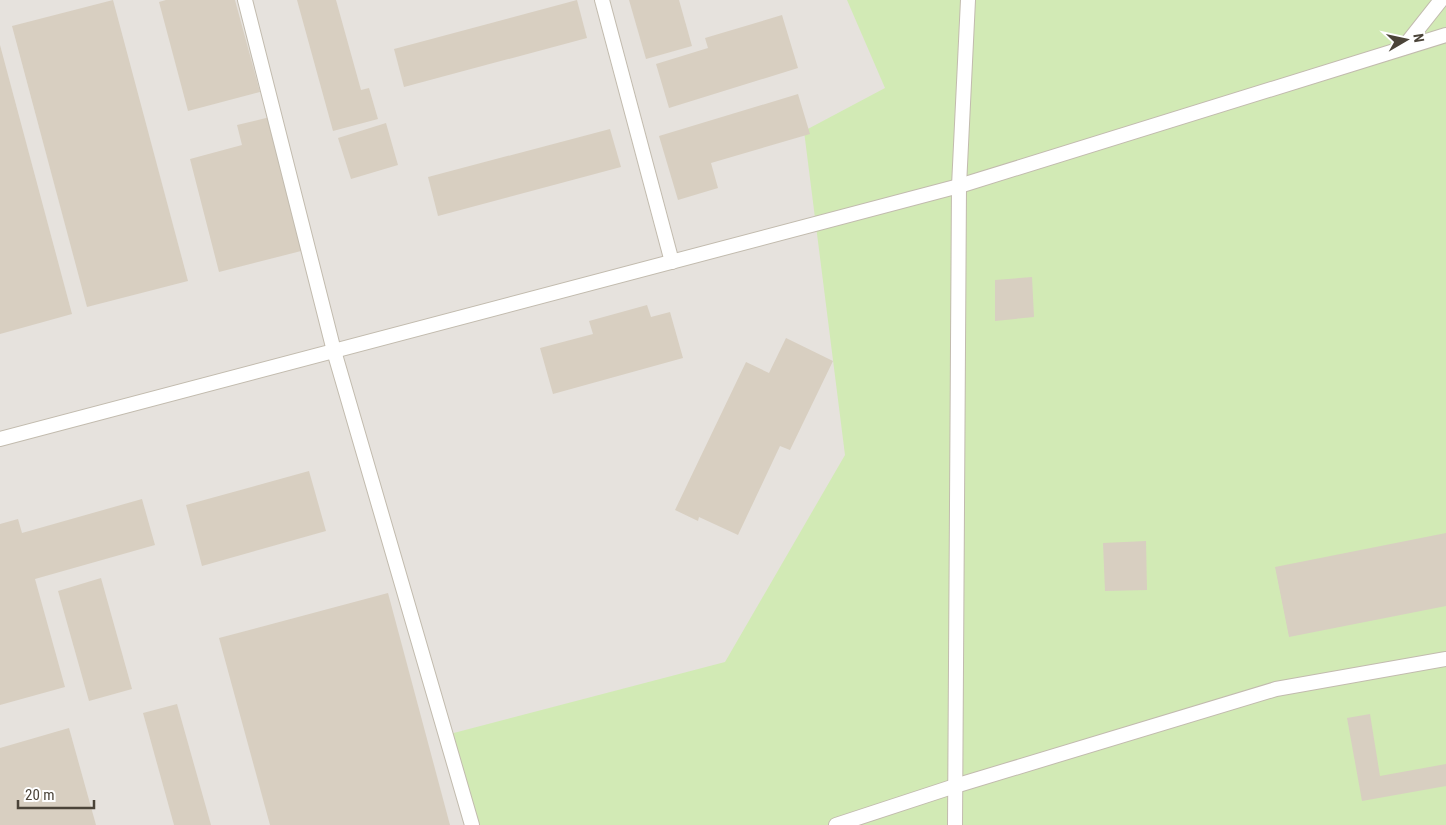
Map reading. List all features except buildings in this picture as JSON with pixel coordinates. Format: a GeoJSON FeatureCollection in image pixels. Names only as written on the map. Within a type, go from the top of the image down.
{"type":"FeatureCollection","features":[{"type":"Feature","properties":{"kind":"lane"},"geometry":{"type":"LineString","coordinates":[[245,0],[334,351],[472,825]]}},
{"type":"Feature","properties":{"kind":"lane"},"geometry":{"type":"LineString","coordinates":[[602,0],[672,262]]}},
{"type":"Feature","properties":{"kind":"lane"},"geometry":{"type":"LineString","coordinates":[[956,825],[959,186],[968,0]]}},
{"type":"Feature","properties":{"kind":"lane"},"geometry":{"type":"LineString","coordinates":[[1403,48],[1442,0]]}},
{"type":"Feature","properties":{"kind":"lane"},"geometry":{"type":"LineString","coordinates":[[0,439],[959,186],[1446,35]]}},
{"type":"Feature","properties":{"kind":"lane"},"geometry":{"type":"LineString","coordinates":[[836,825],[955,786],[1276,689],[1446,659]]}},
{"type":"Feature","properties":{"kind":"shaded area"},"geometry":{"type":"Polygon","coordinates":[[[0,0],[1446,0],[1446,825],[0,825],[0,0]]]}},
{"type":"Feature","properties":{"kind":"green space"},"geometry":{"type":"Polygon","coordinates":[[[847,0],[1446,0],[1446,825],[472,825],[446,735],[725,662],[845,455],[804,131],[885,88],[847,0]]]}}]}
